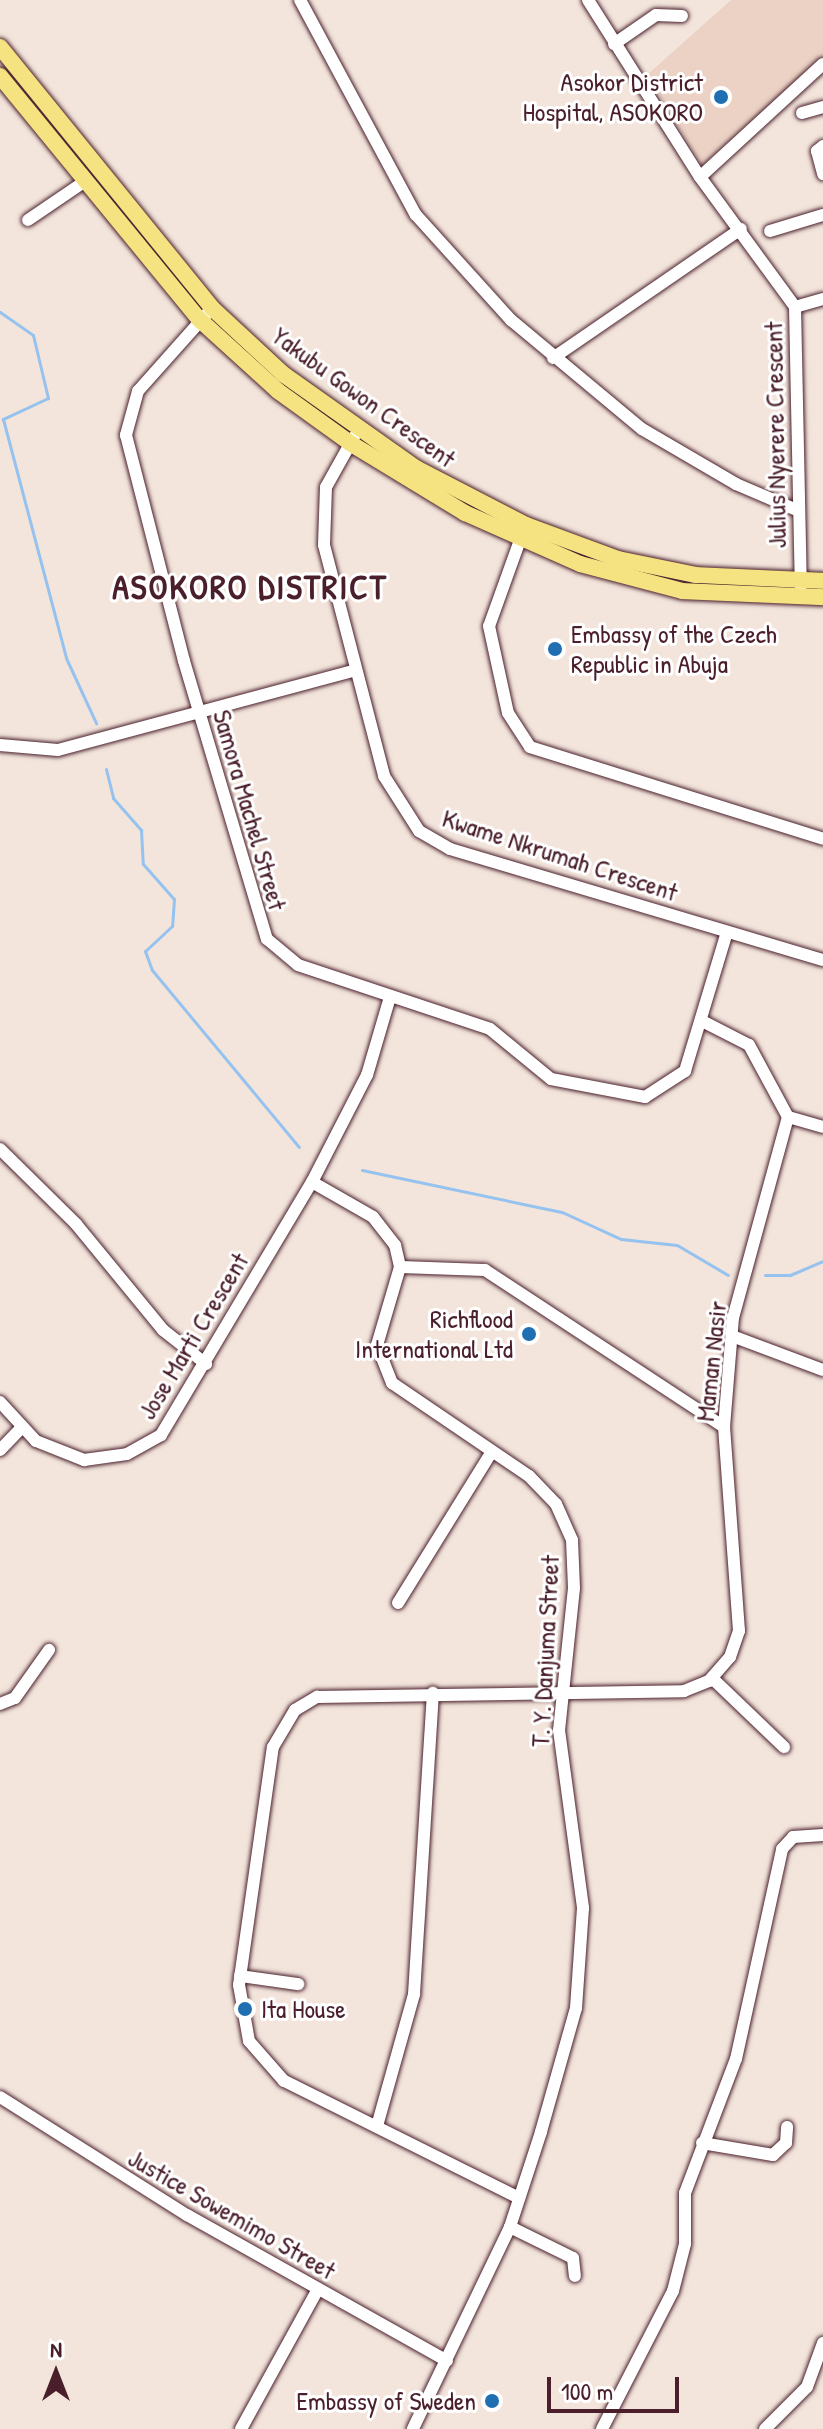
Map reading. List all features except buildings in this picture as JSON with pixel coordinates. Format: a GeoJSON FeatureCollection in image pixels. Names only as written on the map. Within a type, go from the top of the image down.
{"type":"FeatureCollection","features":[{"type":"Feature","properties":{"kind":"main road","name":"Yakubu Gowon Crescent"},"geometry":{"type":"LineString","coordinates":[[0,47],[206,314]]}},
{"type":"Feature","properties":{"kind":"main road","name":"Yakubu Gowon Crescent"},"geometry":{"type":"LineString","coordinates":[[0,76],[84,182],[206,314],[283,374],[354,436],[523,532],[654,568],[801,589],[823,597]]}},
{"type":"Feature","properties":{"kind":"main road","name":"Yakubu Gowon Crescent"},"geometry":{"type":"LineString","coordinates":[[801,589],[823,581]]}},
{"type":"Feature","properties":{"kind":"street"},"geometry":{"type":"LineString","coordinates":[[300,0],[416,215],[553,358],[662,442],[797,510]]}},
{"type":"Feature","properties":{"kind":"street","name":"Julius Nyerere Crescent"},"geometry":{"type":"LineString","coordinates":[[588,0],[700,177],[741,229],[795,307],[801,589]]}},
{"type":"Feature","properties":{"kind":"street"},"geometry":{"type":"LineString","coordinates":[[614,44],[656,15],[682,16]]}},
{"type":"Feature","properties":{"kind":"street"},"geometry":{"type":"LineString","coordinates":[[700,177],[823,64]]}},
{"type":"Feature","properties":{"kind":"street"},"geometry":{"type":"LineString","coordinates":[[802,113],[823,107]]}},
{"type":"Feature","properties":{"kind":"street"},"geometry":{"type":"LineString","coordinates":[[823,146],[817,151],[823,174]]}},
{"type":"Feature","properties":{"kind":"street"},"geometry":{"type":"LineString","coordinates":[[28,220],[84,182]]}},
{"type":"Feature","properties":{"kind":"street"},"geometry":{"type":"LineString","coordinates":[[770,231],[823,215]]}},
{"type":"Feature","properties":{"kind":"street"},"geometry":{"type":"LineString","coordinates":[[553,358],[741,229]]}},
{"type":"Feature","properties":{"kind":"street"},"geometry":{"type":"LineString","coordinates":[[795,307],[823,299]]}},
{"type":"Feature","properties":{"kind":"street","name":"Samora Machel Street"},"geometry":{"type":"LineString","coordinates":[[206,314],[138,391],[126,419],[199,713],[267,939],[298,965],[490,1029],[551,1079],[634,1097],[677,1080],[702,1021]]}},
{"type":"Feature","properties":{"kind":"street","name":"Kwame Nkrumah Crescent"},"geometry":{"type":"LineString","coordinates":[[354,436],[326,487],[322,511],[353,671],[384,776],[419,831],[450,849],[823,960]]}},
{"type":"Feature","properties":{"kind":"street"},"geometry":{"type":"LineString","coordinates":[[523,532],[489,626],[508,713],[530,747],[823,839]]}},
{"type":"Feature","properties":{"kind":"street"},"geometry":{"type":"LineString","coordinates":[[0,745],[58,750],[353,671]]}},
{"type":"Feature","properties":{"kind":"street"},"geometry":{"type":"LineString","coordinates":[[727,932],[702,1021],[749,1045],[788,1117],[823,1127]]}},
{"type":"Feature","properties":{"kind":"street"},"geometry":{"type":"LineString","coordinates":[[390,997],[367,1075],[312,1182],[373,1217],[388,1232],[400,1267],[485,1270],[724,1427]]}},
{"type":"Feature","properties":{"kind":"street","name":"Maman Nasir"},"geometry":{"type":"LineString","coordinates":[[712,1678],[730,1657],[739,1631],[724,1427],[732,1336],[788,1117]]}},
{"type":"Feature","properties":{"kind":"street"},"geometry":{"type":"LineString","coordinates":[[0,1149],[76,1224],[163,1330],[206,1364]]}},
{"type":"Feature","properties":{"kind":"street","name":"Jose Marti Crescent"},"geometry":{"type":"LineString","coordinates":[[0,1402],[20,1429],[71,1457],[98,1461],[127,1454],[161,1435],[312,1182]]}},
{"type":"Feature","properties":{"kind":"street","name":"T. Y. Danjuma Street"},"geometry":{"type":"LineString","coordinates":[[400,1267],[377,1345],[385,1372],[411,1400],[547,1493],[572,1540],[574,1588],[559,1691],[561,1764],[583,1908],[580,1982],[510,2227],[413,2429]]}},
{"type":"Feature","properties":{"kind":"street"},"geometry":{"type":"LineString","coordinates":[[732,1336],[823,1370]]}},
{"type":"Feature","properties":{"kind":"street"},"geometry":{"type":"LineString","coordinates":[[0,1450],[20,1429]]}},
{"type":"Feature","properties":{"kind":"street"},"geometry":{"type":"LineString","coordinates":[[398,1603],[491,1453]]}},
{"type":"Feature","properties":{"kind":"street"},"geometry":{"type":"LineString","coordinates":[[0,1704],[15,1698],[49,1650]]}},
{"type":"Feature","properties":{"kind":"street"},"geometry":{"type":"LineString","coordinates":[[519,2198],[284,2081],[259,2056],[243,2022],[240,1976],[273,1747],[284,1723],[317,1697],[684,1691],[712,1678],[784,1747]]}},
{"type":"Feature","properties":{"kind":"street"},"geometry":{"type":"LineString","coordinates":[[377,2126],[414,1994],[433,1693]]}},
{"type":"Feature","properties":{"kind":"street"},"geometry":{"type":"LineString","coordinates":[[602,2429],[673,2291],[685,2244],[685,2193],[736,2059],[782,1849],[793,1837],[823,1835]]}},
{"type":"Feature","properties":{"kind":"street"},"geometry":{"type":"LineString","coordinates":[[240,1976],[298,1984]]}},
{"type":"Feature","properties":{"kind":"street","name":"Justice Sowemimo Street"},"geometry":{"type":"LineString","coordinates":[[0,2097],[35,2125],[447,2361]]}},
{"type":"Feature","properties":{"kind":"street"},"geometry":{"type":"LineString","coordinates":[[702,2143],[773,2155],[786,2143],[787,2127]]}},
{"type":"Feature","properties":{"kind":"street"},"geometry":{"type":"LineString","coordinates":[[510,2227],[573,2258],[575,2276]]}},
{"type":"Feature","properties":{"kind":"street"},"geometry":{"type":"LineString","coordinates":[[241,2429],[318,2289]]}},
{"type":"Feature","properties":{"kind":"street"},"geometry":{"type":"LineString","coordinates":[[765,2429],[807,2387],[823,2343]]}},
{"type":"Feature","properties":{"kind":"shaded area","name":"Asokor District Hospital, ASOKORO"},"geometry":{"type":"Polygon","coordinates":[[[731,0],[823,0],[823,57],[702,165],[647,75],[731,0]]]}},
{"type":"Feature","properties":{"kind":"waterway"},"geometry":{"type":"LineString","coordinates":[[0,312],[33,335],[48,398],[3,419],[66,658],[96,723]]}},
{"type":"Feature","properties":{"kind":"waterway"},"geometry":{"type":"LineString","coordinates":[[106,769],[113,798],[141,830],[143,864],[174,899],[172,926],[145,951],[152,970],[299,1147]]}},
{"type":"Feature","properties":{"kind":"waterway"},"geometry":{"type":"LineString","coordinates":[[362,1170],[562,1212],[621,1239],[677,1245],[728,1275]]}},
{"type":"Feature","properties":{"kind":"waterway"},"geometry":{"type":"LineString","coordinates":[[765,1275],[790,1275],[823,1261]]}},
{"type":"Feature","properties":{"kind":"place","name":"Asokor District Hospital, ASOKORO"},"geometry":{"type":"Point","coordinates":[721,97]}},
{"type":"Feature","properties":{"kind":"place","name":"Embassy of the Czech Republic in Abuja"},"geometry":{"type":"Point","coordinates":[555,649]}},
{"type":"Feature","properties":{"kind":"place","name":"Richflood International Ltd"},"geometry":{"type":"Point","coordinates":[529,1334]}},
{"type":"Feature","properties":{"kind":"place","name":"Ita House"},"geometry":{"type":"Point","coordinates":[245,2009]}},
{"type":"Feature","properties":{"kind":"place","name":"Embassy of Sweden"},"geometry":{"type":"Point","coordinates":[492,2401]}},
{"type":"Feature","properties":{"kind":"district","name":"ASOKORO DISTRICT"},"geometry":{"type":"Point","coordinates":[250,588]}}]}
